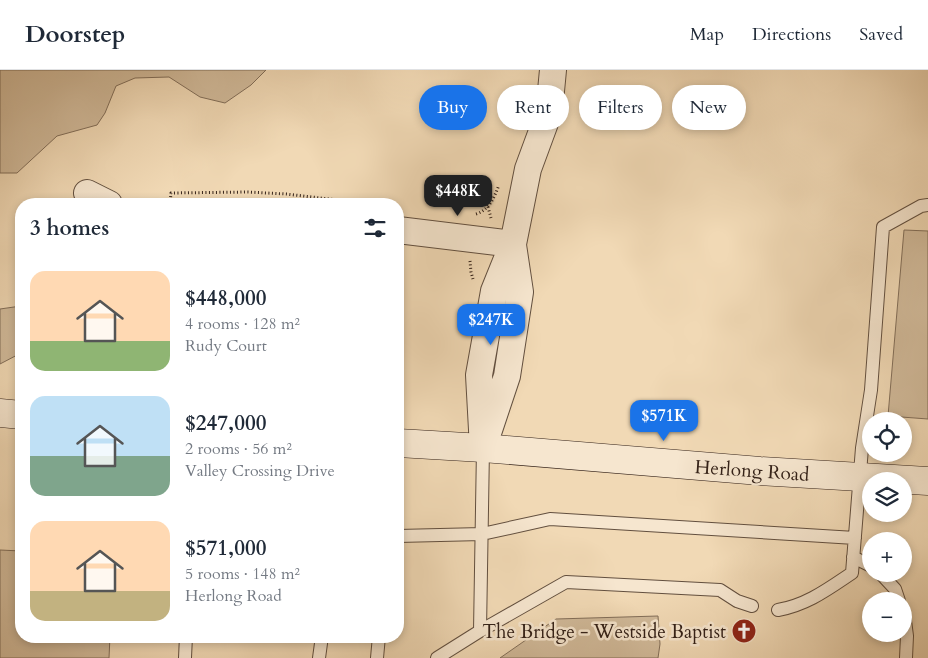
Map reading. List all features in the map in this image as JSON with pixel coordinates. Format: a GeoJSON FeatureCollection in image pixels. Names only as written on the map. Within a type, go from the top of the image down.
{"type":"FeatureCollection","features":[{"type":"Feature","properties":{"kind":"street"},"geometry":{"type":"LineString","coordinates":[[483,448],[507,376],[520,292],[513,244],[528,170],[549,112],[553,70]]}},
{"type":"Feature","properties":{"kind":"street"},"geometry":{"type":"LineString","coordinates":[[404,231],[513,244]]}},
{"type":"Feature","properties":{"kind":"street"},"geometry":{"type":"LineString","coordinates":[[0,413],[15,414]]}},
{"type":"Feature","properties":{"kind":"street","name":"Herlong Road"},"geometry":{"type":"LineString","coordinates":[[404,443],[750,470],[928,481]]}},
{"type":"Feature","properties":{"kind":"lane"},"geometry":{"type":"LineString","coordinates":[[778,610],[792,608],[820,595],[852,573],[862,448],[871,390],[883,227],[921,206],[928,205]]}},
{"type":"Feature","properties":{"kind":"lane"},"geometry":{"type":"LineString","coordinates":[[480,631],[483,448]]}},
{"type":"Feature","properties":{"kind":"lane"},"geometry":{"type":"LineString","coordinates":[[404,536],[482,534],[550,519],[855,538]]}},
{"type":"Feature","properties":{"kind":"lane"},"geometry":{"type":"LineString","coordinates":[[853,557],[862,562]]}},
{"type":"Feature","properties":{"kind":"lane"},"geometry":{"type":"LineString","coordinates":[[437,658],[566,582],[720,590],[737,601],[752,606]]}},
{"type":"Feature","properties":{"kind":"lane"},"geometry":{"type":"LineString","coordinates":[[888,582],[896,592]]}},
{"type":"Feature","properties":{"kind":"lane"},"geometry":{"type":"LineString","coordinates":[[906,658],[907,642]]}},
{"type":"Feature","properties":{"kind":"lane"},"geometry":{"type":"LineString","coordinates":[[184,658],[185,643]]}},
{"type":"Feature","properties":{"kind":"lane"},"geometry":{"type":"LineString","coordinates":[[319,658],[321,643]]}},
{"type":"Feature","properties":{"kind":"lane"},"geometry":{"type":"LineString","coordinates":[[377,658],[378,643]]}},
{"type":"Feature","properties":{"kind":"path"},"geometry":{"type":"LineString","coordinates":[[474,214],[482,212],[489,205],[499,184]]}},
{"type":"Feature","properties":{"kind":"path"},"geometry":{"type":"LineString","coordinates":[[171,198],[171,193],[248,192],[320,198]]}},
{"type":"Feature","properties":{"kind":"shaded area"},"geometry":{"type":"Polygon","coordinates":[[[0,70],[266,70],[251,85],[225,103],[200,97],[169,77],[135,78],[116,86],[105,113],[97,125],[57,136],[17,173],[0,173],[0,70]]]}},
{"type":"Feature","properties":{"kind":"shaded area"},"geometry":{"type":"Polygon","coordinates":[[[904,230],[928,231],[928,419],[912,418],[912,412],[888,412],[904,230]]]}},
{"type":"Feature","properties":{"kind":"shaded area"},"geometry":{"type":"Polygon","coordinates":[[[15,307],[15,356],[0,364],[0,309],[15,307]]]}},
{"type":"Feature","properties":{"kind":"shaded area"},"geometry":{"type":"Polygon","coordinates":[[[0,550],[15,551],[15,643],[110,643],[109,658],[0,658],[0,550]]]}},
{"type":"Feature","properties":{"kind":"shaded area"},"geometry":{"type":"Polygon","coordinates":[[[658,616],[660,644],[658,658],[500,658],[556,619],[658,616]]]}},
{"type":"Feature","properties":{"kind":"place","name":"The Bridge - Westside Baptist"},"geometry":{"type":"Point","coordinates":[744,631]}}]}
